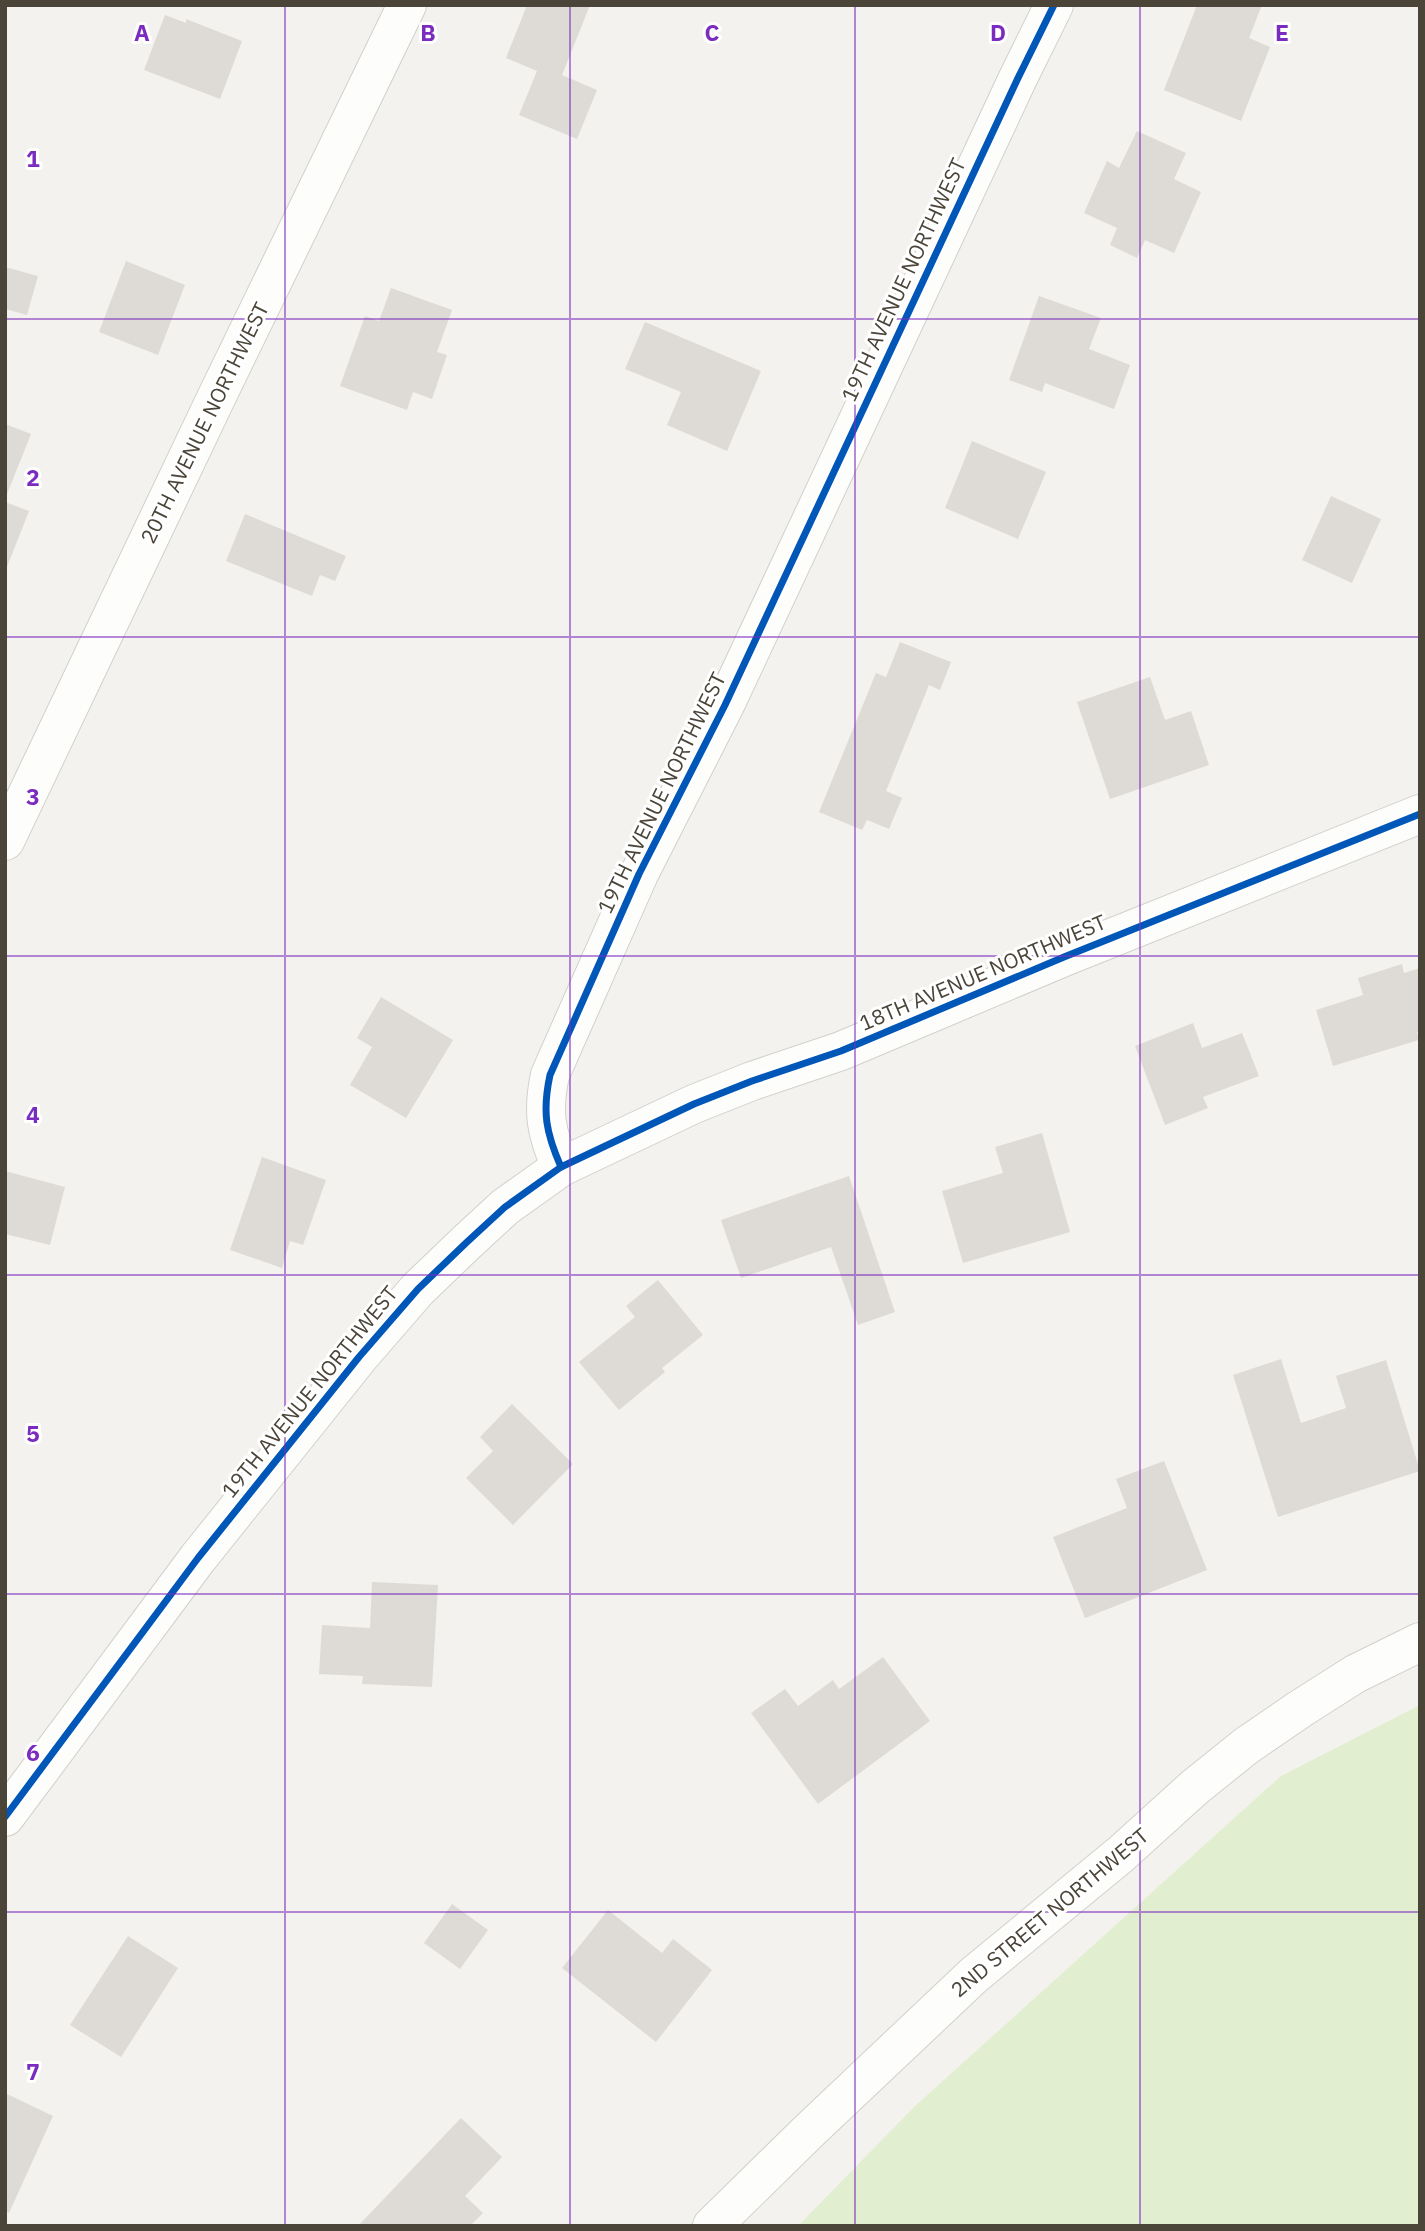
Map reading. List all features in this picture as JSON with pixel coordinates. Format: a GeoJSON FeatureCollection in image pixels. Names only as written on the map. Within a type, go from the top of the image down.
{"type":"FeatureCollection","features":[{"type":"Feature","properties":{"kind":"street","name":"20TH AVENUE NORTHWEST"},"geometry":{"type":"LineString","coordinates":[[5,841],[407,5]]}},
{"type":"Feature","properties":{"kind":"street","name":"19TH AVENUE NORTHWEST"},"geometry":{"type":"LineString","coordinates":[[5,1817],[198,1558],[359,1357],[418,1289],[505,1207],[561,1167],[551,1145],[546,1122],[545,1098],[550,1076],[639,874],[725,705],[1054,5]]}},
{"type":"Feature","properties":{"kind":"street","name":"18TH AVENUE NORTHWEST"},"geometry":{"type":"LineString","coordinates":[[561,1167],[694,1104],[841,1051],[1064,957],[1420,814]]}},
{"type":"Feature","properties":{"kind":"street","name":"2ND STREET NORTHWEST"},"geometry":{"type":"LineString","coordinates":[[712,2226],[974,1975],[1121,1854],[1195,1787],[1300,1709],[1356,1674],[1420,1642]]}},
{"type":"Feature","properties":{"kind":"green space"},"geometry":{"type":"Polygon","coordinates":[[[1420,1705],[1420,2226],[798,2226],[914,2107],[1281,1776],[1420,1705]]]}},
{"type":"Feature","properties":{"kind":"building"},"geometry":{"type":"Polygon","coordinates":[[[527,5],[590,5],[562,75],[597,90],[577,139],[519,115],[537,71],[506,58],[527,5]]]}},
{"type":"Feature","properties":{"kind":"building"},"geometry":{"type":"Polygon","coordinates":[[[1197,5],[1262,5],[1249,38],[1270,47],[1241,121],[1164,90],[1197,5]]]}},
{"type":"Feature","properties":{"kind":"building"},"geometry":{"type":"Polygon","coordinates":[[[165,15],[186,23],[186,19],[242,41],[220,99],[144,70],[165,15]]]}},
{"type":"Feature","properties":{"kind":"building"},"geometry":{"type":"Polygon","coordinates":[[[1137,131],[1186,153],[1174,179],[1201,192],[1174,253],[1145,240],[1137,258],[1110,245],[1117,228],[1084,213],[1107,161],[1119,168],[1137,131]]]}},
{"type":"Feature","properties":{"kind":"building"},"geometry":{"type":"Polygon","coordinates":[[[126,261],[185,285],[158,355],[99,332],[126,261]]]}},
{"type":"Feature","properties":{"kind":"building"},"geometry":{"type":"Polygon","coordinates":[[[5,267],[38,276],[27,315],[5,309],[5,267]]]}},
{"type":"Feature","properties":{"kind":"building"},"geometry":{"type":"Polygon","coordinates":[[[391,288],[452,310],[437,352],[447,355],[432,399],[413,392],[407,410],[340,386],[365,316],[379,321],[391,288]]]}},
{"type":"Feature","properties":{"kind":"building"},"geometry":{"type":"Polygon","coordinates":[[[1039,296],[1101,318],[1089,349],[1130,365],[1114,409],[1045,383],[1042,392],[1009,380],[1039,296]]]}},
{"type":"Feature","properties":{"kind":"building"},"geometry":{"type":"Polygon","coordinates":[[[645,322],[761,371],[727,451],[667,425],[681,392],[625,369],[645,322]]]}},
{"type":"Feature","properties":{"kind":"building"},"geometry":{"type":"Polygon","coordinates":[[[5,424],[31,434],[5,499],[5,424]]]}},
{"type":"Feature","properties":{"kind":"building"},"geometry":{"type":"Polygon","coordinates":[[[972,441],[1046,472],[1018,539],[945,508],[972,441]]]}},
{"type":"Feature","properties":{"kind":"building"},"geometry":{"type":"Polygon","coordinates":[[[1331,496],[1381,519],[1352,583],[1302,560],[1331,496]]]}},
{"type":"Feature","properties":{"kind":"building"},"geometry":{"type":"Polygon","coordinates":[[[5,502],[29,511],[5,572],[5,502]]]}},
{"type":"Feature","properties":{"kind":"building"},"geometry":{"type":"Polygon","coordinates":[[[245,514],[346,556],[335,581],[320,575],[312,596],[226,561],[245,514]]]}},
{"type":"Feature","properties":{"kind":"building"},"geometry":{"type":"Polygon","coordinates":[[[900,642],[951,662],[940,690],[929,685],[886,791],[902,798],[889,829],[867,820],[862,830],[819,812],[876,673],[886,677],[900,642]]]}},
{"type":"Feature","properties":{"kind":"building"},"geometry":{"type":"Polygon","coordinates":[[[1150,677],[1165,720],[1191,711],[1209,765],[1110,799],[1077,702],[1150,677]]]}},
{"type":"Feature","properties":{"kind":"building"},"geometry":{"type":"Polygon","coordinates":[[[1402,964],[1404,973],[1420,968],[1420,1031],[1417,1032],[1419,1040],[1333,1066],[1316,1010],[1363,995],[1358,978],[1402,964]]]}},
{"type":"Feature","properties":{"kind":"building"},"geometry":{"type":"Polygon","coordinates":[[[381,997],[453,1040],[406,1118],[350,1085],[372,1047],[357,1038],[381,997]]]}},
{"type":"Feature","properties":{"kind":"building"},"geometry":{"type":"Polygon","coordinates":[[[1193,1023],[1202,1048],[1242,1033],[1259,1076],[1203,1097],[1208,1108],[1165,1125],[1135,1046],[1193,1023]]]}},
{"type":"Feature","properties":{"kind":"building"},"geometry":{"type":"Polygon","coordinates":[[[1042,1133],[1070,1232],[963,1263],[942,1191],[1003,1173],[995,1147],[1042,1133]]]}},
{"type":"Feature","properties":{"kind":"building"},"geometry":{"type":"Polygon","coordinates":[[[262,1157],[326,1180],[303,1245],[290,1241],[282,1268],[230,1250],[262,1157]]]}},
{"type":"Feature","properties":{"kind":"building"},"geometry":{"type":"Polygon","coordinates":[[[5,1171],[65,1187],[50,1245],[5,1234],[5,1171]]]}},
{"type":"Feature","properties":{"kind":"building"},"geometry":{"type":"Polygon","coordinates":[[[849,1176],[895,1312],[858,1325],[831,1247],[741,1278],[721,1220],[849,1176]]]}},
{"type":"Feature","properties":{"kind":"building"},"geometry":{"type":"Polygon","coordinates":[[[658,1280],[703,1335],[662,1368],[665,1372],[619,1410],[579,1362],[635,1317],[626,1306],[658,1280]]]}},
{"type":"Feature","properties":{"kind":"building"},"geometry":{"type":"Polygon","coordinates":[[[1281,1359],[1301,1423],[1346,1408],[1336,1376],[1386,1360],[1420,1471],[1278,1517],[1233,1375],[1281,1359]]]}},
{"type":"Feature","properties":{"kind":"building"},"geometry":{"type":"Polygon","coordinates":[[[512,1404],[573,1464],[513,1525],[466,1478],[493,1451],[480,1437],[512,1404]]]}},
{"type":"Feature","properties":{"kind":"building"},"geometry":{"type":"Polygon","coordinates":[[[1164,1461],[1207,1570],[1085,1618],[1053,1537],[1127,1508],[1116,1479],[1164,1461]]]}},
{"type":"Feature","properties":{"kind":"building"},"geometry":{"type":"Polygon","coordinates":[[[372,1582],[438,1585],[432,1687],[362,1684],[363,1676],[319,1674],[322,1625],[370,1628],[372,1582]]]}},
{"type":"Feature","properties":{"kind":"building"},"geometry":{"type":"Polygon","coordinates":[[[883,1657],[930,1721],[818,1804],[751,1713],[785,1689],[798,1706],[833,1680],[839,1689],[883,1657]]]}},
{"type":"Feature","properties":{"kind":"building"},"geometry":{"type":"Polygon","coordinates":[[[452,1904],[488,1930],[460,1969],[424,1943],[452,1904]]]}},
{"type":"Feature","properties":{"kind":"building"},"geometry":{"type":"Polygon","coordinates":[[[608,1910],[662,1953],[673,1939],[712,1970],[656,2042],[562,1968],[608,1910]]]}},
{"type":"Feature","properties":{"kind":"building"},"geometry":{"type":"Polygon","coordinates":[[[128,1936],[178,1968],[121,2057],[70,2025],[128,1936]]]}},
{"type":"Feature","properties":{"kind":"building"},"geometry":{"type":"Polygon","coordinates":[[[5,2093],[53,2116],[9,2213],[5,2211],[5,2093]]]}},
{"type":"Feature","properties":{"kind":"building"},"geometry":{"type":"Polygon","coordinates":[[[461,2118],[502,2157],[465,2196],[483,2213],[470,2226],[358,2226],[461,2118]]]}},
{"type":"Feature","properties":{"kind":"cycle path"},"geometry":{"type":"LineString","coordinates":[[561,1167],[547,1122],[546,1100],[550,1075],[639,874],[725,705],[1054,5]]}},
{"type":"Feature","properties":{"kind":"cycle path"},"geometry":{"type":"LineString","coordinates":[[5,1817],[198,1558],[359,1357],[418,1289],[467,1242],[505,1207],[561,1167],[694,1104],[841,1051],[1064,957],[1420,814]]}}]}
